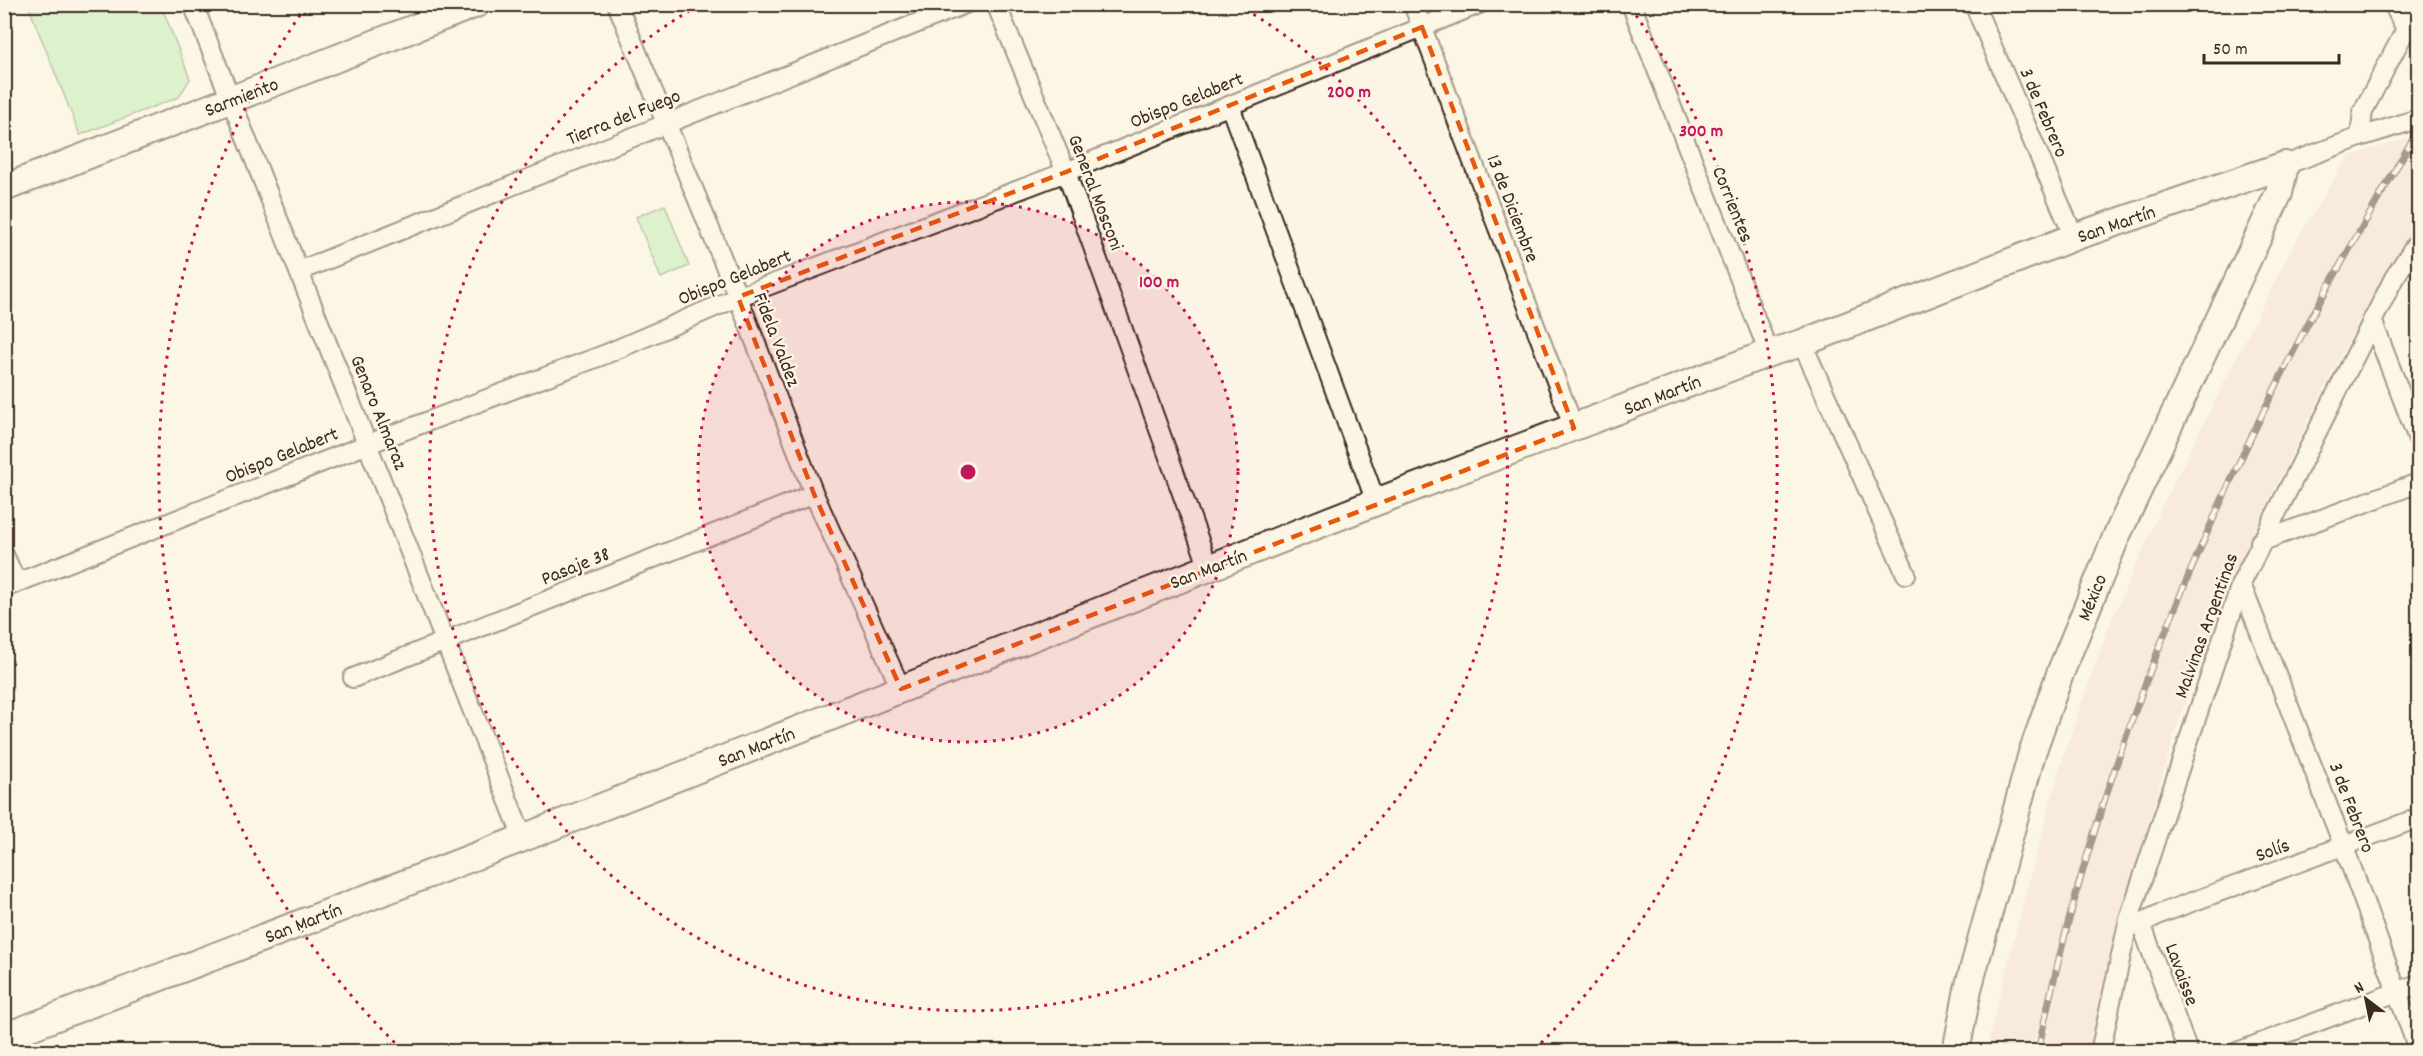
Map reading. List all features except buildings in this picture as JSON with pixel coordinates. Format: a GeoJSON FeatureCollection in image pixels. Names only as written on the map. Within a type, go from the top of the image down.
{"type":"FeatureCollection","features":[{"type":"Feature","properties":{"kind":"street","name":"Genaro Almaraz"},"geometry":{"type":"LineString","coordinates":[[193,4],[523,838]]}},
{"type":"Feature","properties":{"kind":"street","name":"Sarmiento"},"geometry":{"type":"LineString","coordinates":[[4,188],[476,4]]}},
{"type":"Feature","properties":{"kind":"street","name":"Fidela Valdez"},"geometry":{"type":"LineString","coordinates":[[617,4],[738,297],[814,494],[901,689]]}},
{"type":"Feature","properties":{"kind":"street","name":"Tierra del Fuego"},"geometry":{"type":"LineString","coordinates":[[299,271],[965,4]]}},
{"type":"Feature","properties":{"kind":"street","name":"General Mosconi"},"geometry":{"type":"LineString","coordinates":[[996,4],[1066,172],[1209,568]]}},
{"type":"Feature","properties":{"kind":"street","name":"13 de Diciembre"},"geometry":{"type":"LineString","coordinates":[[1413,4],[1574,428]]}},
{"type":"Feature","properties":{"kind":"street","name":"Obispo Gelabert"},"geometry":{"type":"LineString","coordinates":[[11,585],[368,444],[606,354],[738,297],[1066,172],[1479,4]]}},
{"type":"Feature","properties":{"kind":"street","name":"Corrientes"},"geometry":{"type":"LineString","coordinates":[[1631,4],[1768,353]]}},
{"type":"Feature","properties":{"kind":"street","name":"3 de Febrero"},"geometry":{"type":"LineString","coordinates":[[1974,4],[2073,237]]}},
{"type":"Feature","properties":{"kind":"street"},"geometry":{"type":"LineString","coordinates":[[2393,4],[2406,28]]}},
{"type":"Feature","properties":{"kind":"street"},"geometry":{"type":"LineString","coordinates":[[2360,137],[2363,111],[2406,28],[2418,10]]}},
{"type":"Feature","properties":{"kind":"street"},"geometry":{"type":"LineString","coordinates":[[1230,106],[1376,502]]}},
{"type":"Feature","properties":{"kind":"street","name":"San Martín"},"geometry":{"type":"LineString","coordinates":[[4,1037],[523,838],[1376,502],[1768,353],[1802,343],[2073,237],[2418,119]]}},
{"type":"Feature","properties":{"kind":"street","name":"México"},"geometry":{"type":"LineString","coordinates":[[1956,1052],[1968,989],[2026,776],[2061,671],[2117,535],[2279,193],[2285,165]]}},
{"type":"Feature","properties":{"kind":"street","name":"Malvinas Argentinas"},"geometry":{"type":"LineString","coordinates":[[2100,1052],[2135,921],[2241,584],[2372,320],[2394,278],[2418,241]]}},
{"type":"Feature","properties":{"kind":"street"},"geometry":{"type":"LineString","coordinates":[[2372,320],[2418,439]]}},
{"type":"Feature","properties":{"kind":"street"},"geometry":{"type":"LineString","coordinates":[[1802,343],[1906,574]]}},
{"type":"Feature","properties":{"kind":"street"},"geometry":{"type":"LineString","coordinates":[[2260,542],[2418,483]]}},
{"type":"Feature","properties":{"kind":"street","name":"Pasaje 38"},"geometry":{"type":"LineString","coordinates":[[353,678],[814,494]]}},
{"type":"Feature","properties":{"kind":"street"},"geometry":{"type":"LineString","coordinates":[[4,555],[11,585]]}},
{"type":"Feature","properties":{"kind":"street","name":"3 de Febrero"},"geometry":{"type":"LineString","coordinates":[[2241,584],[2344,847],[2418,1048]]}},
{"type":"Feature","properties":{"kind":"street","name":"Solís"},"geometry":{"type":"LineString","coordinates":[[2135,921],[2344,847],[2418,818]]}},
{"type":"Feature","properties":{"kind":"street","name":"Lavaisse"},"geometry":{"type":"LineString","coordinates":[[2135,921],[2188,1052]]}},
{"type":"Feature","properties":{"kind":"street"},"geometry":{"type":"LineString","coordinates":[[2237,1052],[2418,984]]}},
{"type":"Feature","properties":{"kind":"highlighted area"},"geometry":{"type":"Polygon","coordinates":[[[1422,27],[1574,428],[901,689],[814,494],[738,297],[1066,172],[1422,27]]]}},
{"type":"Feature","properties":{"kind":"shaded area"},"geometry":{"type":"Polygon","coordinates":[[[2418,135],[2418,222],[2344,348],[2259,521],[2226,594],[2174,736],[2107,971],[2089,1051],[1986,1052],[2028,884],[2064,754],[2107,631],[2164,502],[2290,251],[2348,157],[2418,135]]]}},
{"type":"Feature","properties":{"kind":"green space"},"geometry":{"type":"Polygon","coordinates":[[[28,5],[161,5],[190,79],[179,97],[80,135],[28,5]]]}},
{"type":"Feature","properties":{"kind":"green space"},"geometry":{"type":"Polygon","coordinates":[[[665,205],[689,266],[661,278],[636,217],[665,205]]]}},
{"type":"Feature","properties":{"kind":"railway"},"geometry":{"type":"LineString","coordinates":[[2038,1052],[2059,958],[2084,865],[2113,773],[2181,593],[2220,504],[2304,331],[2418,130]]}}]}
